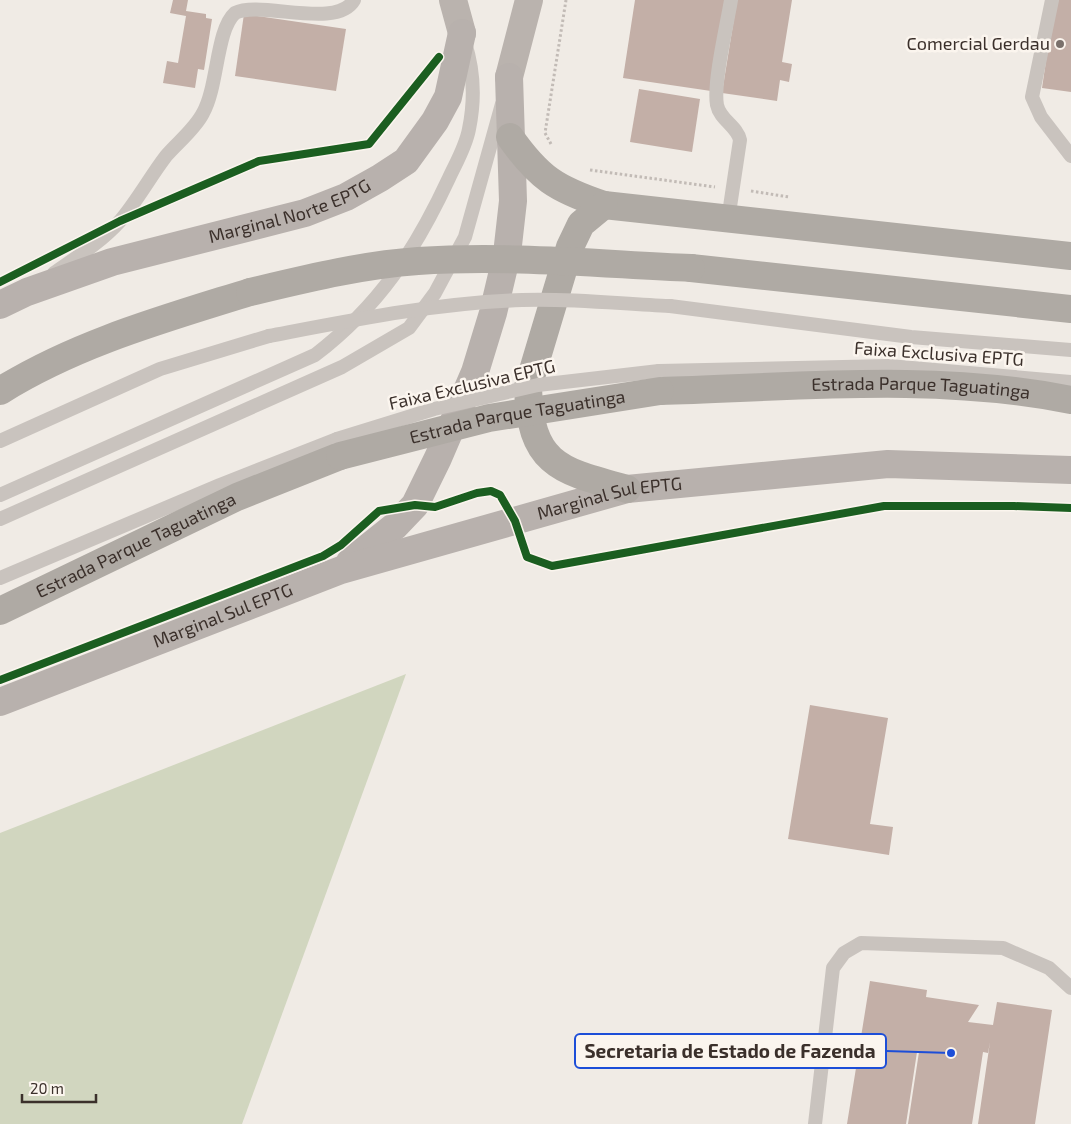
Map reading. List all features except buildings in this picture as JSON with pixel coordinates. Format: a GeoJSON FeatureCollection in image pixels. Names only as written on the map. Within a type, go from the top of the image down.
{"type":"FeatureCollection","features":[{"type":"Feature","properties":{"kind":"highway"},"geometry":{"type":"LineString","coordinates":[[510,137],[528,163],[549,180],[570,194],[604,205],[728,220],[949,241],[1071,256]]}},
{"type":"Feature","properties":{"kind":"highway"},"geometry":{"type":"LineString","coordinates":[[604,205],[582,224],[570,247],[528,388],[528,402],[532,427],[540,446],[552,460],[575,475],[628,489]]}},
{"type":"Feature","properties":{"kind":"highway"},"geometry":{"type":"LineString","coordinates":[[0,391],[68,355],[122,332],[250,292],[323,275],[416,261],[479,258],[691,268],[1071,309]]}},
{"type":"Feature","properties":{"kind":"highway","name":"Estrada Parque Taguatinga"},"geometry":{"type":"LineString","coordinates":[[0,611],[339,448],[660,381],[886,384],[972,388],[1071,400]]}},
{"type":"Feature","properties":{"kind":"main road","name":"Marginal Norte EPTG"},"geometry":{"type":"LineString","coordinates":[[0,305],[27,292],[112,262],[305,214],[346,197],[406,161],[435,121],[448,97],[462,33],[453,0]]}},
{"type":"Feature","properties":{"kind":"main road"},"geometry":{"type":"LineString","coordinates":[[341,570],[395,526],[415,505],[438,458],[475,372],[494,312],[507,254],[513,201],[509,77],[529,0]]}},
{"type":"Feature","properties":{"kind":"main road","name":"Marginal Sul EPTG"},"geometry":{"type":"LineString","coordinates":[[0,702],[341,570],[628,489],[888,464],[1071,470]]}},
{"type":"Feature","properties":{"kind":"lane"},"geometry":{"type":"LineString","coordinates":[[27,292],[94,246],[120,221],[165,158],[203,114],[212,94],[225,29],[229,18],[240,8],[262,5],[337,11],[351,5],[354,0]]}},
{"type":"Feature","properties":{"kind":"lane"},"geometry":{"type":"LineString","coordinates":[[728,220],[740,140],[738,131],[722,115],[717,106],[717,89],[731,0]]}},
{"type":"Feature","properties":{"kind":"lane"},"geometry":{"type":"LineString","coordinates":[[1052,0],[1032,97],[1040,117],[1071,156]]}},
{"type":"Feature","properties":{"kind":"lane"},"geometry":{"type":"LineString","coordinates":[[0,495],[315,355],[346,331],[385,290],[431,216],[469,131],[474,92],[472,72],[462,33]]}},
{"type":"Feature","properties":{"kind":"lane"},"geometry":{"type":"LineString","coordinates":[[0,519],[342,367],[409,328],[435,293],[465,237],[509,77]]}},
{"type":"Feature","properties":{"kind":"lane","name":"Faixa Exclusiva EPTG"},"geometry":{"type":"LineString","coordinates":[[0,441],[160,369],[270,336],[397,312],[470,303],[523,300],[670,306],[911,337],[1071,350]]}},
{"type":"Feature","properties":{"kind":"lane","name":"Faixa Exclusiva EPTG"},"geometry":{"type":"LineString","coordinates":[[660,381],[889,366],[1071,382]]}},
{"type":"Feature","properties":{"kind":"lane"},"geometry":{"type":"LineString","coordinates":[[0,578],[220,484],[339,448]]}},
{"type":"Feature","properties":{"kind":"lane"},"geometry":{"type":"LineString","coordinates":[[815,1124],[833,968],[844,953],[861,943],[1003,948],[1049,968],[1071,988]]}},
{"type":"Feature","properties":{"kind":"green space"},"geometry":{"type":"Polygon","coordinates":[[[406,674],[242,1124],[0,1124],[0,833],[406,674]]]}},
{"type":"Feature","properties":{"kind":"cycle path"},"geometry":{"type":"LineString","coordinates":[[0,282],[120,221],[259,161],[369,144],[439,57]]}},
{"type":"Feature","properties":{"kind":"cycle path"},"geometry":{"type":"LineString","coordinates":[[0,680],[323,556],[341,545],[379,511],[415,505],[435,507],[477,493],[491,491],[500,495],[515,521],[527,557],[552,566],[884,506],[1071,508]]}},
{"type":"Feature","properties":{"kind":"place","name":"Comercial Gerdau"},"geometry":{"type":"Point","coordinates":[1060,44]}},
{"type":"Feature","properties":{"kind":"place","name":"Secretaria de Estado de Fazenda"},"geometry":{"type":"Point","coordinates":[951,1053]}}]}
